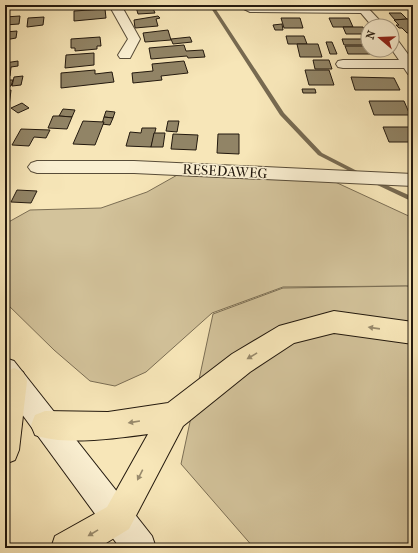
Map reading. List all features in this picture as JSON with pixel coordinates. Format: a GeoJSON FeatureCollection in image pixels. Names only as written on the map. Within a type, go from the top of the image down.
{"type":"FeatureCollection","features":[{"type":"Feature","properties":{"kind":"main road"},"geometry":{"type":"LineString","coordinates":[[67,548],[118,518],[173,416],[241,363],[288,334],[334,322],[413,333]]}},
{"type":"Feature","properties":{"kind":"main road"},"geometry":{"type":"LineString","coordinates":[[5,450],[9,376]]}},
{"type":"Feature","properties":{"kind":"main road"},"geometry":{"type":"LineString","coordinates":[[45,425],[108,426],[173,416]]}},
{"type":"Feature","properties":{"kind":"street"},"geometry":{"type":"LineString","coordinates":[[114,5],[134,40],[125,55]]}},
{"type":"Feature","properties":{"kind":"street"},"geometry":{"type":"LineString","coordinates":[[250,9],[362,7],[372,18]]}},
{"type":"Feature","properties":{"kind":"street"},"geometry":{"type":"LineString","coordinates":[[400,39],[406,38]]}},
{"type":"Feature","properties":{"kind":"street"},"geometry":{"type":"LineString","coordinates":[[400,51],[411,67]]}},
{"type":"Feature","properties":{"kind":"street"},"geometry":{"type":"LineString","coordinates":[[343,64],[411,67]]}},
{"type":"Feature","properties":{"kind":"street","name":"RESEDAWEG"},"geometry":{"type":"LineString","coordinates":[[37,167],[134,167],[405,180]]}},
{"type":"Feature","properties":{"kind":"street"},"geometry":{"type":"LineString","coordinates":[[9,376],[140,548]]}},
{"type":"Feature","properties":{"kind":"shaded area"},"geometry":{"type":"Polygon","coordinates":[[[179,174],[333,181],[413,218],[413,286],[283,287],[212,313],[146,372],[115,386],[90,381],[54,350],[5,302],[5,224],[30,210],[101,208],[147,192],[179,174]]]}},
{"type":"Feature","properties":{"kind":"shaded area"},"geometry":{"type":"Polygon","coordinates":[[[413,287],[413,548],[254,548],[181,464],[213,314],[283,288],[413,287]]]}},
{"type":"Feature","properties":{"kind":"building"},"geometry":{"type":"Polygon","coordinates":[[[5,5],[16,5],[15,9],[5,10],[5,5]]]}},
{"type":"Feature","properties":{"kind":"building"},"geometry":{"type":"Polygon","coordinates":[[[16,5],[43,5],[15,9],[16,5]]]}},
{"type":"Feature","properties":{"kind":"building"},"geometry":{"type":"Polygon","coordinates":[[[144,5],[158,5],[152,6],[155,13],[138,14],[136,7],[144,5]]]}},
{"type":"Feature","properties":{"kind":"building"},"geometry":{"type":"Polygon","coordinates":[[[105,9],[106,18],[74,21],[74,11],[105,9]]]}},
{"type":"Feature","properties":{"kind":"building"},"geometry":{"type":"Polygon","coordinates":[[[389,13],[401,13],[407,19],[400,20],[400,18],[393,18],[389,13]]]}},
{"type":"Feature","properties":{"kind":"building"},"geometry":{"type":"Polygon","coordinates":[[[20,16],[19,24],[5,25],[5,17],[20,16]]]}},
{"type":"Feature","properties":{"kind":"building"},"geometry":{"type":"Polygon","coordinates":[[[158,16],[160,18],[156,19],[158,26],[135,28],[134,20],[158,16]]]}},
{"type":"Feature","properties":{"kind":"building"},"geometry":{"type":"Polygon","coordinates":[[[44,17],[43,25],[27,27],[28,18],[44,17]]]}},
{"type":"Feature","properties":{"kind":"building"},"geometry":{"type":"Polygon","coordinates":[[[281,18],[300,18],[303,28],[284,28],[281,18]]]}},
{"type":"Feature","properties":{"kind":"building"},"geometry":{"type":"Polygon","coordinates":[[[329,18],[349,18],[353,27],[333,27],[329,18]]]}},
{"type":"Feature","properties":{"kind":"building"},"geometry":{"type":"Polygon","coordinates":[[[413,19],[413,33],[407,33],[400,28],[400,20],[413,19]]]}},
{"type":"Feature","properties":{"kind":"building"},"geometry":{"type":"Polygon","coordinates":[[[282,24],[283,30],[275,30],[273,25],[282,24]]]}},
{"type":"Feature","properties":{"kind":"building"},"geometry":{"type":"Polygon","coordinates":[[[343,27],[360,27],[360,34],[346,34],[343,27]]]}},
{"type":"Feature","properties":{"kind":"building"},"geometry":{"type":"Polygon","coordinates":[[[168,30],[171,40],[145,42],[143,33],[168,30]]]}},
{"type":"Feature","properties":{"kind":"building"},"geometry":{"type":"Polygon","coordinates":[[[17,31],[16,38],[5,40],[5,32],[17,31]]]}},
{"type":"Feature","properties":{"kind":"building"},"geometry":{"type":"Polygon","coordinates":[[[286,36],[304,36],[307,44],[288,44],[286,36]]]}},
{"type":"Feature","properties":{"kind":"building"},"geometry":{"type":"Polygon","coordinates":[[[100,37],[101,46],[97,46],[97,49],[75,51],[75,48],[71,48],[71,39],[100,37]]]}},
{"type":"Feature","properties":{"kind":"building"},"geometry":{"type":"Polygon","coordinates":[[[190,37],[192,42],[173,44],[171,39],[190,37]]]}},
{"type":"Feature","properties":{"kind":"building"},"geometry":{"type":"Polygon","coordinates":[[[342,39],[360,39],[360,45],[344,45],[342,39]]]}},
{"type":"Feature","properties":{"kind":"building"},"geometry":{"type":"Polygon","coordinates":[[[326,42],[332,42],[337,54],[330,54],[326,42]]]}},
{"type":"Feature","properties":{"kind":"building"},"geometry":{"type":"Polygon","coordinates":[[[297,44],[318,44],[322,57],[300,57],[297,44]]]}},
{"type":"Feature","properties":{"kind":"building"},"geometry":{"type":"Polygon","coordinates":[[[184,45],[186,51],[203,50],[205,57],[188,58],[187,56],[151,59],[149,48],[184,45]]]}},
{"type":"Feature","properties":{"kind":"building"},"geometry":{"type":"Polygon","coordinates":[[[345,46],[360,46],[360,54],[348,54],[345,46]]]}},
{"type":"Feature","properties":{"kind":"building"},"geometry":{"type":"Polygon","coordinates":[[[94,53],[94,65],[65,68],[66,55],[94,53]]]}},
{"type":"Feature","properties":{"kind":"building"},"geometry":{"type":"Polygon","coordinates":[[[313,60],[329,60],[332,69],[315,69],[313,60]]]}},
{"type":"Feature","properties":{"kind":"building"},"geometry":{"type":"Polygon","coordinates":[[[18,61],[18,66],[11,67],[10,76],[5,77],[5,63],[18,61]]]}},
{"type":"Feature","properties":{"kind":"building"},"geometry":{"type":"Polygon","coordinates":[[[184,61],[188,73],[161,76],[162,80],[133,83],[132,73],[153,71],[152,64],[184,61]]]}},
{"type":"Feature","properties":{"kind":"building"},"geometry":{"type":"Polygon","coordinates":[[[95,70],[95,74],[112,72],[114,82],[61,88],[61,73],[95,70]]]}},
{"type":"Feature","properties":{"kind":"building"},"geometry":{"type":"Polygon","coordinates":[[[305,70],[329,70],[334,85],[309,85],[305,70]]]}},
{"type":"Feature","properties":{"kind":"building"},"geometry":{"type":"Polygon","coordinates":[[[23,76],[21,85],[12,86],[14,77],[23,76]]]}},
{"type":"Feature","properties":{"kind":"building"},"geometry":{"type":"Polygon","coordinates":[[[351,77],[394,78],[400,90],[355,90],[351,77]]]}},
{"type":"Feature","properties":{"kind":"building"},"geometry":{"type":"Polygon","coordinates":[[[5,80],[13,80],[11,86],[5,87],[5,80]]]}},
{"type":"Feature","properties":{"kind":"building"},"geometry":{"type":"Polygon","coordinates":[[[302,89],[315,89],[316,93],[303,93],[302,89]]]}},
{"type":"Feature","properties":{"kind":"building"},"geometry":{"type":"Polygon","coordinates":[[[11,90],[9,107],[5,107],[5,91],[11,90]]]}},
{"type":"Feature","properties":{"kind":"building"},"geometry":{"type":"Polygon","coordinates":[[[369,101],[404,101],[410,115],[374,115],[369,101]]]}},
{"type":"Feature","properties":{"kind":"building"},"geometry":{"type":"Polygon","coordinates":[[[22,103],[29,108],[18,113],[11,108],[22,103]]]}},
{"type":"Feature","properties":{"kind":"building"},"geometry":{"type":"Polygon","coordinates":[[[63,109],[75,110],[72,117],[59,116],[63,109]]]}},
{"type":"Feature","properties":{"kind":"building"},"geometry":{"type":"Polygon","coordinates":[[[106,111],[115,112],[113,118],[104,117],[106,111]]]}},
{"type":"Feature","properties":{"kind":"building"},"geometry":{"type":"Polygon","coordinates":[[[53,116],[72,117],[67,129],[48,128],[53,116]]]}},
{"type":"Feature","properties":{"kind":"building"},"geometry":{"type":"Polygon","coordinates":[[[104,117],[113,118],[110,125],[102,124],[104,117]]]}},
{"type":"Feature","properties":{"kind":"building"},"geometry":{"type":"Polygon","coordinates":[[[83,121],[104,122],[95,145],[73,144],[83,121]]]}},
{"type":"Feature","properties":{"kind":"building"},"geometry":{"type":"Polygon","coordinates":[[[168,121],[179,121],[177,132],[166,131],[168,121]]]}},
{"type":"Feature","properties":{"kind":"building"},"geometry":{"type":"Polygon","coordinates":[[[383,127],[413,127],[413,142],[389,142],[383,127]]]}},
{"type":"Feature","properties":{"kind":"building"},"geometry":{"type":"Polygon","coordinates":[[[142,128],[156,128],[151,147],[126,146],[130,132],[141,133],[142,128]]]}},
{"type":"Feature","properties":{"kind":"building"},"geometry":{"type":"Polygon","coordinates":[[[21,129],[50,130],[46,138],[34,137],[29,146],[12,145],[21,129]]]}},
{"type":"Feature","properties":{"kind":"building"},"geometry":{"type":"Polygon","coordinates":[[[154,133],[165,133],[163,147],[151,147],[154,133]]]}},
{"type":"Feature","properties":{"kind":"building"},"geometry":{"type":"Polygon","coordinates":[[[173,134],[198,135],[196,150],[171,149],[173,134]]]}},
{"type":"Feature","properties":{"kind":"building"},"geometry":{"type":"Polygon","coordinates":[[[218,134],[239,134],[239,154],[217,153],[218,134]]]}},
{"type":"Feature","properties":{"kind":"building"},"geometry":{"type":"Polygon","coordinates":[[[17,190],[37,191],[31,203],[11,202],[17,190]]]}},
{"type":"Feature","properties":{"kind":"waterway"},"geometry":{"type":"LineString","coordinates":[[211,5],[282,114],[320,154],[361,175]]}},
{"type":"Feature","properties":{"kind":"waterway"},"geometry":{"type":"LineString","coordinates":[[373,181],[413,200]]}}]}
